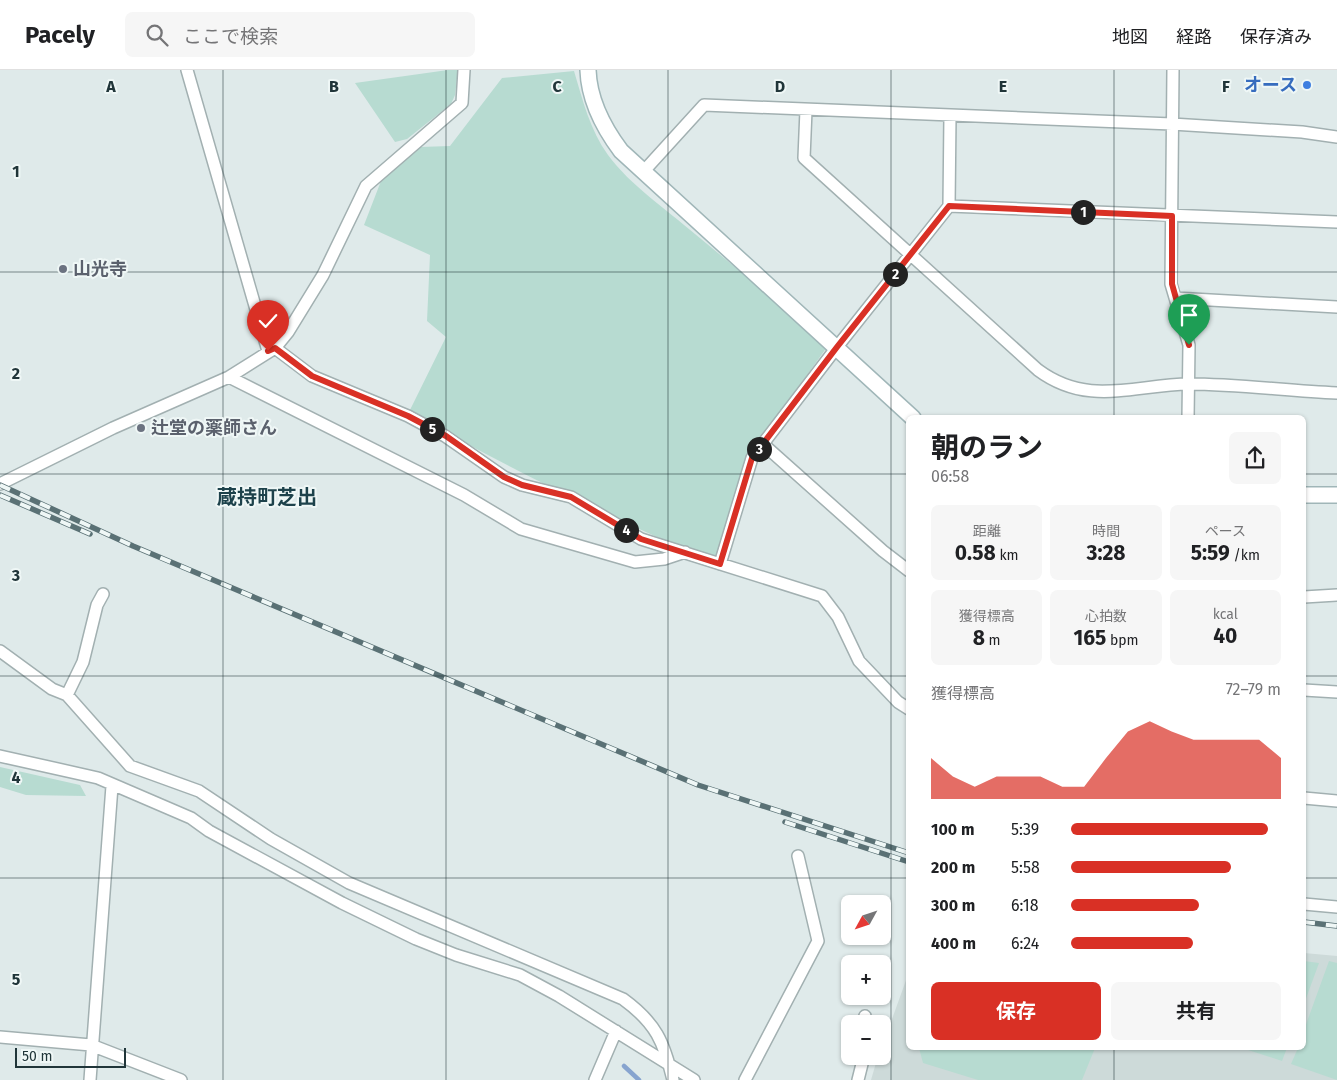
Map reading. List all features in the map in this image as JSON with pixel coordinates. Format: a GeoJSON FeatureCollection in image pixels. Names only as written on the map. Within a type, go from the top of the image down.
{"type":"FeatureCollection","features":[{"type":"Feature","properties":{"kind":"street"},"geometry":{"type":"LineString","coordinates":[[187,70],[271,350],[312,376],[408,416],[446,436],[504,477],[522,485],[571,497],[641,539],[822,596],[838,617],[859,661],[898,702],[906,707]]}},
{"type":"Feature","properties":{"kind":"street"},"geometry":{"type":"LineString","coordinates":[[0,484],[113,428],[229,377],[271,350],[288,332],[322,274],[366,186],[462,102],[464,70]]}},
{"type":"Feature","properties":{"kind":"street"},"geometry":{"type":"LineString","coordinates":[[588,70],[596,108],[610,136],[643,172],[910,415]]}},
{"type":"Feature","properties":{"kind":"street"},"geometry":{"type":"LineString","coordinates":[[1173,70],[1172,284],[1189,345],[1188,415]]}},
{"type":"Feature","properties":{"kind":"street"},"geometry":{"type":"LineString","coordinates":[[643,172],[704,105],[1172,124],[1302,132],[1337,137]]}},
{"type":"Feature","properties":{"kind":"street"},"geometry":{"type":"LineString","coordinates":[[806,110],[804,158],[1038,370],[1058,382],[1080,390],[1107,393],[1189,384],[1337,393]]}},
{"type":"Feature","properties":{"kind":"street"},"geometry":{"type":"LineString","coordinates":[[720,564],[752,458],[949,206],[950,116]]}},
{"type":"Feature","properties":{"kind":"street"},"geometry":{"type":"LineString","coordinates":[[949,206],[1337,222]]}},
{"type":"Feature","properties":{"kind":"street"},"geometry":{"type":"LineString","coordinates":[[1175,298],[1337,307]]}},
{"type":"Feature","properties":{"kind":"street"},"geometry":{"type":"LineString","coordinates":[[229,377],[464,494],[521,529],[635,562],[664,559],[685,552]]}},
{"type":"Feature","properties":{"kind":"street"},"geometry":{"type":"LineString","coordinates":[[763,444],[883,551],[906,569]]}},
{"type":"Feature","properties":{"kind":"street"},"geometry":{"type":"LineString","coordinates":[[1306,495],[1337,495]]}},
{"type":"Feature","properties":{"kind":"street"},"geometry":{"type":"LineString","coordinates":[[67,695],[84,662],[97,605],[103,594]]}},
{"type":"Feature","properties":{"kind":"street"},"geometry":{"type":"LineString","coordinates":[[1306,597],[1337,595]]}},
{"type":"Feature","properties":{"kind":"street"},"geometry":{"type":"LineString","coordinates":[[0,651],[52,689],[67,695],[130,766],[199,791],[272,838],[349,882],[623,999],[640,1012],[661,1038],[674,1080]]}},
{"type":"Feature","properties":{"kind":"street"},"geometry":{"type":"LineString","coordinates":[[1306,690],[1337,692]]}},
{"type":"Feature","properties":{"kind":"street"},"geometry":{"type":"LineString","coordinates":[[0,756],[98,778],[112,786],[191,818],[209,832],[342,903],[416,939],[456,955],[520,974],[694,1080]]}},
{"type":"Feature","properties":{"kind":"street"},"geometry":{"type":"LineString","coordinates":[[90,1080],[112,786]]}},
{"type":"Feature","properties":{"kind":"street"},"geometry":{"type":"LineString","coordinates":[[1306,798],[1337,801]]}},
{"type":"Feature","properties":{"kind":"street"},"geometry":{"type":"LineString","coordinates":[[745,1080],[818,941],[798,856]]}},
{"type":"Feature","properties":{"kind":"street"},"geometry":{"type":"LineString","coordinates":[[1306,904],[1337,907]]}},
{"type":"Feature","properties":{"kind":"street"},"geometry":{"type":"LineString","coordinates":[[594,1080],[616,1031]]}},
{"type":"Feature","properties":{"kind":"street"},"geometry":{"type":"LineString","coordinates":[[0,1037],[92,1045],[181,1080]]}},
{"type":"Feature","properties":{"kind":"street"},"geometry":{"type":"LineString","coordinates":[[858,1080],[862,1065]]}},
{"type":"Feature","properties":{"kind":"shaded area"},"geometry":{"type":"Polygon","coordinates":[[[1306,953],[1337,956],[1337,1080],[871,1080],[875,1065],[891,1065],[891,1022],[906,980],[906,1050],[1306,1050],[1306,953]]]}},
{"type":"Feature","properties":{"kind":"green space"},"geometry":{"type":"Polygon","coordinates":[[[458,70],[455,95],[451,104],[407,139],[395,142],[355,83],[458,70]]]}},
{"type":"Feature","properties":{"kind":"green space"},"geometry":{"type":"Polygon","coordinates":[[[574,71],[596,136],[608,155],[627,177],[827,347],[748,458],[715,562],[637,528],[560,491],[484,453],[409,412],[446,337],[427,321],[430,255],[364,225],[381,181],[420,147],[450,146],[502,78],[574,71]]]}},
{"type":"Feature","properties":{"kind":"green space"},"geometry":{"type":"Polygon","coordinates":[[[0,767],[80,785],[86,796],[26,795],[0,787],[0,767]]]}},
{"type":"Feature","properties":{"kind":"green space"},"geometry":{"type":"Polygon","coordinates":[[[1306,961],[1319,963],[1306,999],[1306,961]]]}},
{"type":"Feature","properties":{"kind":"green space"},"geometry":{"type":"Polygon","coordinates":[[[1329,961],[1337,963],[1337,1080],[1291,1064],[1297,1050],[1306,1050],[1306,1024],[1329,961]]]}},
{"type":"Feature","properties":{"kind":"green space"},"geometry":{"type":"Polygon","coordinates":[[[920,1050],[1094,1050],[1082,1080],[978,1080],[923,1063],[920,1050]]]}},
{"type":"Feature","properties":{"kind":"green space"},"geometry":{"type":"Polygon","coordinates":[[[1248,1050],[1286,1050],[1282,1061],[1248,1050]]]}},
{"type":"Feature","properties":{"kind":"waterway"},"geometry":{"type":"LineString","coordinates":[[624,1066],[639,1080]]}},
{"type":"Feature","properties":{"kind":"railway"},"geometry":{"type":"LineString","coordinates":[[0,485],[133,546],[698,785],[906,852]]}},
{"type":"Feature","properties":{"kind":"railway"},"geometry":{"type":"LineString","coordinates":[[0,495],[90,534]]}},
{"type":"Feature","properties":{"kind":"railway"},"geometry":{"type":"LineString","coordinates":[[785,822],[906,861]]}},
{"type":"Feature","properties":{"kind":"railway"},"geometry":{"type":"LineString","coordinates":[[1306,922],[1337,926]]}},
{"type":"Feature","properties":{"kind":"place","name":"オース"},"geometry":{"type":"Point","coordinates":[1307,85]}},
{"type":"Feature","properties":{"kind":"place","name":"山光寺"},"geometry":{"type":"Point","coordinates":[63,269]}},
{"type":"Feature","properties":{"kind":"place","name":"辻堂の薬師さん"},"geometry":{"type":"Point","coordinates":[141,428]}},
{"type":"Feature","properties":{"kind":"district","name":"蔵持町芝出"},"geometry":{"type":"Point","coordinates":[267,497]}},
{"type":"Feature","properties":{"kind":"route"},"geometry":{"type":"LineString","coordinates":[[268,351],[275,348],[312,376],[408,416],[446,436],[476,455],[504,477],[522,485],[571,497],[611,519],[641,539],[720,564],[752,458],[949,206],[1172,216],[1172,284],[1189,345]]}}]}
